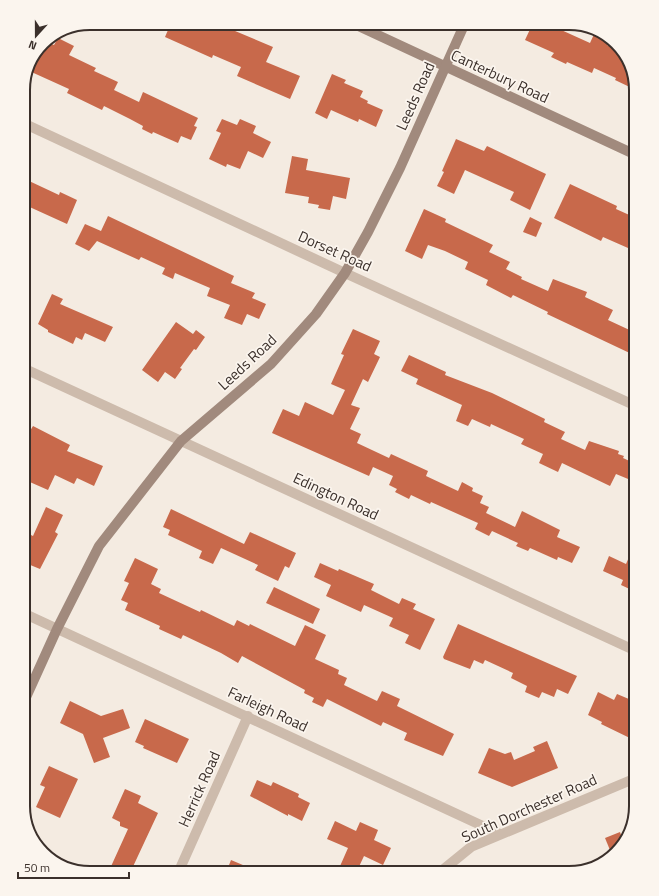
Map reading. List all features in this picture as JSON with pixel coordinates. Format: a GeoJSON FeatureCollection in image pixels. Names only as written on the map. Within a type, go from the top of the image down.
{"type":"FeatureCollection","features":[{"type":"Feature","properties":{"kind":"street","name":"Canterbury Road"},"geometry":{"type":"LineString","coordinates":[[367,30],[629,152]]}},
{"type":"Feature","properties":{"kind":"street","name":"Leeds Road"},"geometry":{"type":"LineString","coordinates":[[30,689],[57,629],[99,546],[181,441],[271,364],[316,314],[344,273],[368,232],[400,168],[462,30]]}},
{"type":"Feature","properties":{"kind":"street","name":"Dorset Road"},"geometry":{"type":"LineString","coordinates":[[30,126],[344,273],[629,403]]}},
{"type":"Feature","properties":{"kind":"street","name":"Edington Road"},"geometry":{"type":"LineString","coordinates":[[30,371],[629,648]]}},
{"type":"Feature","properties":{"kind":"street","name":"Farleigh Road"},"geometry":{"type":"LineString","coordinates":[[30,616],[500,834]]}},
{"type":"Feature","properties":{"kind":"street","name":"Herrick Road"},"geometry":{"type":"LineString","coordinates":[[181,866],[248,716]]}},
{"type":"Feature","properties":{"kind":"street","name":"South Dorchester Road"},"geometry":{"type":"LineString","coordinates":[[448,866],[471,847],[629,781]]}},
{"type":"Feature","properties":{"kind":"building"},"geometry":{"type":"Polygon","coordinates":[[[168,30],[233,30],[273,47],[266,62],[300,76],[290,99],[237,76],[241,67],[213,55],[212,58],[165,37],[168,30]]]}},
{"type":"Feature","properties":{"kind":"building"},"geometry":{"type":"Polygon","coordinates":[[[530,30],[561,30],[590,43],[593,36],[599,38],[606,42],[607,45],[617,53],[627,74],[629,86],[615,80],[616,78],[594,68],[592,73],[567,62],[566,64],[551,57],[554,53],[525,40],[530,30]]]}},
{"type":"Feature","properties":{"kind":"building"},"geometry":{"type":"Polygon","coordinates":[[[59,39],[74,46],[69,55],[96,68],[94,71],[118,82],[114,90],[139,102],[143,92],[198,118],[194,126],[197,127],[191,140],[181,136],[178,143],[153,132],[152,134],[142,129],[143,126],[130,119],[104,106],[102,110],[67,93],[69,89],[33,73],[40,56],[56,56],[56,42],[59,39]]]}},
{"type":"Feature","properties":{"kind":"building"},"geometry":{"type":"Polygon","coordinates":[[[332,74],[346,80],[344,83],[363,91],[360,97],[368,101],[367,103],[383,110],[376,127],[359,119],[358,122],[331,110],[327,119],[315,113],[332,74]]]}},
{"type":"Feature","properties":{"kind":"building"},"geometry":{"type":"Polygon","coordinates":[[[222,119],[237,125],[240,119],[256,126],[253,133],[271,142],[263,158],[248,151],[240,169],[227,164],[226,167],[209,159],[221,133],[216,131],[222,119]]]}},
{"type":"Feature","properties":{"kind":"building"},"geometry":{"type":"Polygon","coordinates":[[[456,139],[484,151],[487,146],[546,174],[530,210],[510,200],[514,192],[465,170],[454,194],[437,186],[444,172],[442,171],[456,139]]]}},
{"type":"Feature","properties":{"kind":"building"},"geometry":{"type":"Polygon","coordinates":[[[292,156],[308,159],[306,170],[350,178],[346,199],[333,196],[330,210],[318,208],[319,205],[308,203],[309,197],[285,193],[292,156]]]}},
{"type":"Feature","properties":{"kind":"building"},"geometry":{"type":"Polygon","coordinates":[[[30,181],[59,195],[60,192],[77,200],[67,224],[30,207],[30,181]]]}},
{"type":"Feature","properties":{"kind":"building"},"geometry":{"type":"Polygon","coordinates":[[[570,184],[617,206],[616,209],[629,215],[628,248],[603,237],[601,241],[554,218],[570,184]]]}},
{"type":"Feature","properties":{"kind":"building"},"geometry":{"type":"Polygon","coordinates":[[[424,209],[446,219],[445,222],[493,245],[489,252],[510,262],[506,269],[522,277],[521,279],[548,291],[553,279],[587,292],[585,297],[613,310],[608,320],[629,330],[629,353],[547,314],[548,312],[513,295],[511,298],[486,285],[488,280],[465,269],[468,262],[445,251],[428,245],[422,259],[405,251],[424,209]]]}},
{"type":"Feature","properties":{"kind":"building"},"geometry":{"type":"Polygon","coordinates":[[[108,216],[234,276],[231,283],[255,293],[252,298],[266,304],[259,319],[247,314],[242,325],[224,318],[230,305],[207,296],[210,288],[175,273],[173,279],[162,274],[165,268],[141,257],[139,260],[97,241],[89,251],[75,244],[85,224],[101,231],[108,216]]]}},
{"type":"Feature","properties":{"kind":"building"},"geometry":{"type":"Polygon","coordinates":[[[530,217],[542,223],[536,237],[523,232],[530,217]]]}},
{"type":"Feature","properties":{"kind":"building"},"geometry":{"type":"Polygon","coordinates":[[[52,294],[63,299],[60,304],[113,327],[105,342],[85,333],[82,340],[76,337],[73,344],[48,332],[48,330],[38,324],[52,294]]]}},
{"type":"Feature","properties":{"kind":"building"},"geometry":{"type":"Polygon","coordinates":[[[176,322],[193,334],[196,330],[205,337],[180,368],[182,369],[175,379],[165,372],[158,382],[142,370],[176,322]]]}},
{"type":"Feature","properties":{"kind":"building"},"geometry":{"type":"Polygon","coordinates":[[[353,329],[380,341],[374,354],[380,357],[368,382],[363,379],[351,405],[360,408],[350,429],[361,434],[357,443],[389,458],[391,454],[428,471],[426,476],[458,491],[462,482],[473,488],[472,491],[483,496],[480,503],[489,507],[486,513],[515,527],[522,511],[560,530],[557,537],[580,547],[572,563],[558,557],[557,560],[530,548],[528,551],[516,546],[518,543],[492,531],[489,536],[475,529],[478,523],[431,502],[430,504],[411,495],[409,499],[395,492],[397,489],[389,485],[393,476],[373,467],[369,476],[272,433],[283,409],[299,416],[305,402],[333,415],[345,390],[331,384],[344,355],[341,354],[353,329]]]}},
{"type":"Feature","properties":{"kind":"building"},"geometry":{"type":"Polygon","coordinates":[[[409,355],[446,372],[445,375],[492,393],[545,419],[544,422],[565,432],[561,439],[585,450],[589,441],[619,451],[618,454],[624,456],[623,458],[629,461],[629,479],[616,474],[610,486],[562,463],[558,472],[539,463],[543,454],[521,444],[524,439],[491,424],[490,427],[472,419],[468,426],[456,421],[462,405],[416,384],[418,379],[401,371],[409,355]]]}},
{"type":"Feature","properties":{"kind":"building"},"geometry":{"type":"Polygon","coordinates":[[[33,426],[70,445],[67,451],[103,466],[94,486],[77,478],[74,484],[55,475],[48,490],[30,482],[30,431],[33,426]]]}},
{"type":"Feature","properties":{"kind":"building"},"geometry":{"type":"Polygon","coordinates":[[[46,507],[63,515],[55,532],[58,534],[40,569],[30,565],[30,534],[33,536],[46,507]]]}},
{"type":"Feature","properties":{"kind":"building"},"geometry":{"type":"Polygon","coordinates":[[[171,509],[244,544],[250,532],[296,553],[289,568],[285,566],[278,581],[255,570],[258,565],[221,548],[213,564],[199,558],[202,551],[168,535],[170,530],[163,527],[171,509]]]}},
{"type":"Feature","properties":{"kind":"building"},"geometry":{"type":"Polygon","coordinates":[[[609,556],[626,564],[629,557],[629,589],[621,585],[623,580],[603,571],[609,556]]]}},
{"type":"Feature","properties":{"kind":"building"},"geometry":{"type":"Polygon","coordinates":[[[135,558],[158,569],[151,584],[161,589],[159,593],[200,612],[201,610],[234,626],[237,620],[249,626],[250,624],[295,646],[305,625],[326,635],[315,659],[339,670],[338,674],[347,678],[344,685],[377,701],[382,691],[400,699],[397,706],[454,734],[443,756],[404,740],[407,733],[383,722],[381,726],[327,699],[323,707],[312,702],[314,698],[304,693],[305,690],[242,656],[238,663],[183,635],[181,639],[159,629],[160,626],[125,610],[128,603],[121,600],[129,583],[124,581],[135,558]]]}},
{"type":"Feature","properties":{"kind":"building"},"geometry":{"type":"Polygon","coordinates":[[[320,563],[338,571],[339,569],[374,584],[371,590],[399,604],[402,598],[416,604],[413,609],[435,619],[420,650],[405,643],[409,635],[389,626],[393,618],[364,605],[361,612],[326,596],[331,585],[314,577],[320,563]]]}},
{"type":"Feature","properties":{"kind":"building"},"geometry":{"type":"Polygon","coordinates":[[[274,587],[320,609],[313,624],[266,603],[274,587]]]}},
{"type":"Feature","properties":{"kind":"building"},"geometry":{"type":"Polygon","coordinates":[[[458,624],[577,676],[568,694],[557,689],[554,697],[542,692],[539,698],[525,692],[527,686],[511,678],[513,673],[485,660],[483,664],[474,660],[470,669],[444,659],[443,657],[458,624]]]}},
{"type":"Feature","properties":{"kind":"building"},"geometry":{"type":"Polygon","coordinates":[[[598,692],[614,700],[617,694],[629,699],[629,738],[601,724],[602,722],[588,715],[598,692]]]}},
{"type":"Feature","properties":{"kind":"building"},"geometry":{"type":"Polygon","coordinates":[[[70,701],[101,716],[123,709],[130,728],[103,738],[110,757],[94,763],[83,734],[60,723],[70,701]]]}},
{"type":"Feature","properties":{"kind":"building"},"geometry":{"type":"Polygon","coordinates":[[[145,719],[189,739],[177,763],[143,748],[144,746],[135,742],[145,719]]]}},
{"type":"Feature","properties":{"kind":"building"},"geometry":{"type":"Polygon","coordinates":[[[547,741],[558,768],[512,787],[478,773],[489,748],[505,754],[511,752],[514,760],[535,751],[533,747],[547,741]]]}},
{"type":"Feature","properties":{"kind":"building"},"geometry":{"type":"Polygon","coordinates":[[[49,766],[78,779],[60,818],[36,807],[45,787],[40,785],[49,766]]]}},
{"type":"Feature","properties":{"kind":"building"},"geometry":{"type":"Polygon","coordinates":[[[257,780],[271,786],[273,782],[299,794],[298,797],[310,803],[302,821],[288,814],[288,816],[250,796],[257,780]]]}},
{"type":"Feature","properties":{"kind":"building"},"geometry":{"type":"Polygon","coordinates":[[[125,789],[141,796],[138,803],[158,813],[133,866],[111,866],[128,829],[120,826],[120,822],[112,818],[125,789]]]}},
{"type":"Feature","properties":{"kind":"building"},"geometry":{"type":"Polygon","coordinates":[[[335,821],[356,831],[360,822],[378,830],[374,840],[391,848],[383,865],[364,856],[359,866],[340,866],[348,848],[327,839],[335,821]]]}},
{"type":"Feature","properties":{"kind":"building"},"geometry":{"type":"Polygon","coordinates":[[[620,832],[621,835],[617,843],[610,850],[605,838],[620,832]]]}},
{"type":"Feature","properties":{"kind":"building"},"geometry":{"type":"Polygon","coordinates":[[[231,860],[245,866],[229,866],[231,860]]]}}]}
